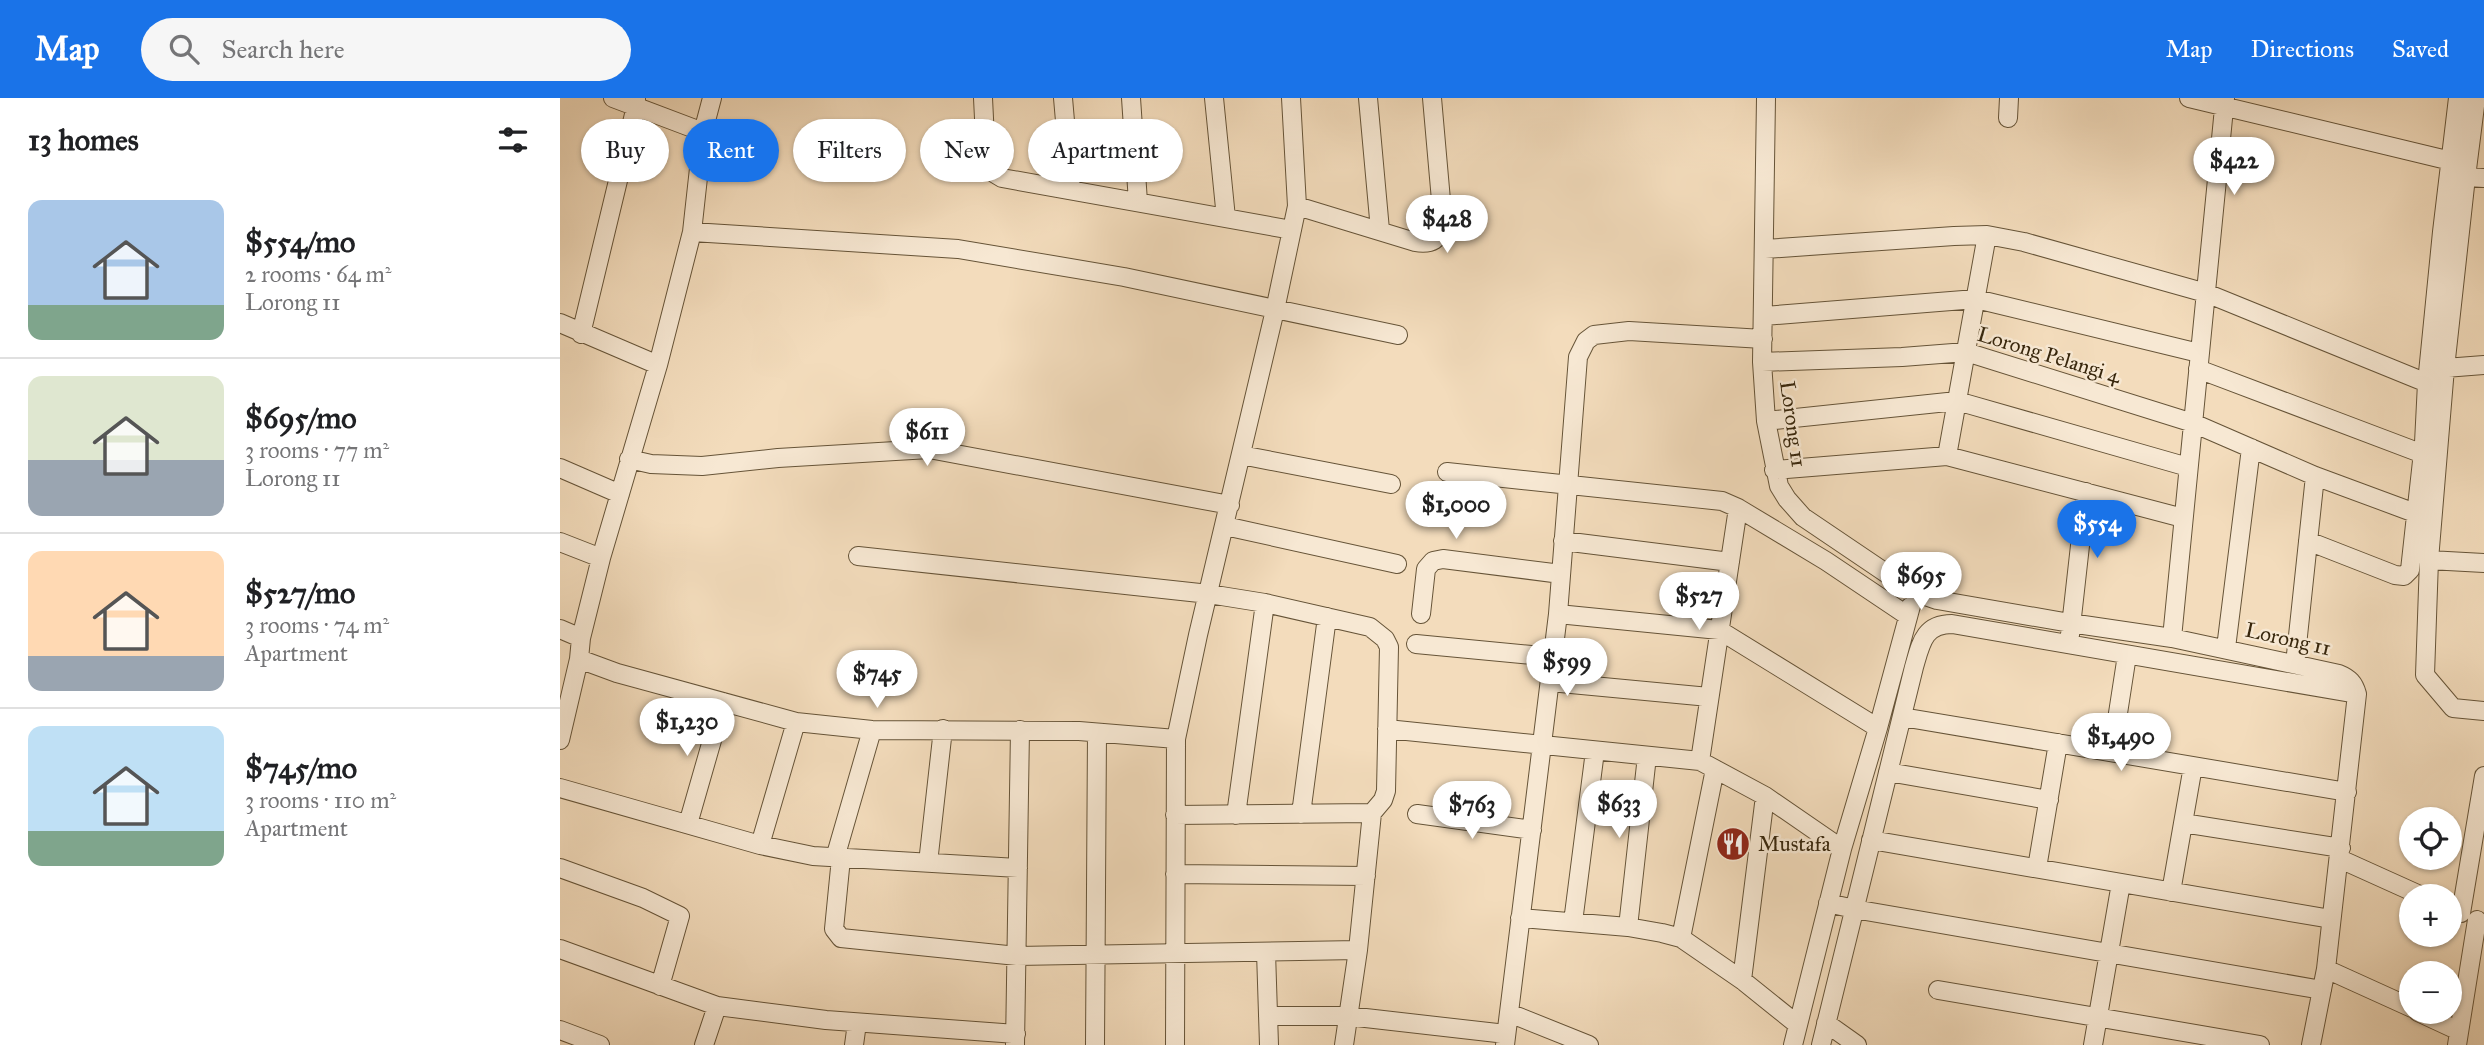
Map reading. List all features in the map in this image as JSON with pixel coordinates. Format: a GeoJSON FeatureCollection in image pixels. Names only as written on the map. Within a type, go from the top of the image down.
{"type":"FeatureCollection","features":[{"type":"Feature","properties":{"kind":"street"},"geometry":{"type":"LineString","coordinates":[[613,98],[636,102],[683,123]]}},
{"type":"Feature","properties":{"kind":"street"},"geometry":{"type":"LineString","coordinates":[[706,119],[712,98]]}},
{"type":"Feature","properties":{"kind":"street"},"geometry":{"type":"LineString","coordinates":[[984,98],[986,159],[992,172],[1002,178],[1292,230]]}},
{"type":"Feature","properties":{"kind":"street"},"geometry":{"type":"LineString","coordinates":[[1063,98],[1071,190]]}},
{"type":"Feature","properties":{"kind":"street"},"geometry":{"type":"LineString","coordinates":[[1131,98],[1138,202]]}},
{"type":"Feature","properties":{"kind":"street"},"geometry":{"type":"LineString","coordinates":[[1214,98],[1226,218]]}},
{"type":"Feature","properties":{"kind":"street"},"geometry":{"type":"LineString","coordinates":[[1175,1045],[1176,739],[1297,205],[1291,98]]}},
{"type":"Feature","properties":{"kind":"street"},"geometry":{"type":"LineString","coordinates":[[1368,98],[1380,230]]}},
{"type":"Feature","properties":{"kind":"street"},"geometry":{"type":"LineString","coordinates":[[1297,205],[1425,244],[1431,243],[1442,232],[1443,223],[1432,98]]}},
{"type":"Feature","properties":{"kind":"street","name":"Lorong 11"},"geometry":{"type":"LineString","coordinates":[[1766,98],[1762,362],[1766,421],[1779,486],[1803,517],[1914,592],[1948,602],[2226,648],[2339,674],[2352,682],[2357,694]]}},
{"type":"Feature","properties":{"kind":"street"},"geometry":{"type":"LineString","coordinates":[[2008,118],[2009,98]]}},
{"type":"Feature","properties":{"kind":"street"},"geometry":{"type":"LineString","coordinates":[[2189,98],[2224,102],[2451,161]]}},
{"type":"Feature","properties":{"kind":"street"},"geometry":{"type":"LineString","coordinates":[[2308,541],[2395,575],[2404,576],[2410,570],[2458,98]]}},
{"type":"Feature","properties":{"kind":"street"},"geometry":{"type":"LineString","coordinates":[[2476,98],[2475,178],[2445,368],[2429,560],[2425,675],[2452,708],[2484,711]]}},
{"type":"Feature","properties":{"kind":"street"},"geometry":{"type":"LineString","coordinates":[[582,334],[636,102]]}},
{"type":"Feature","properties":{"kind":"street"},"geometry":{"type":"LineString","coordinates":[[2172,638],[2224,102]]}},
{"type":"Feature","properties":{"kind":"street"},"geometry":{"type":"LineString","coordinates":[[560,740],[601,558],[658,365],[692,232],[698,182]]}},
{"type":"Feature","properties":{"kind":"street"},"geometry":{"type":"LineString","coordinates":[[692,232],[958,249],[1124,277],[1398,335]]}},
{"type":"Feature","properties":{"kind":"street"},"geometry":{"type":"LineString","coordinates":[[1765,249],[1942,236],[1987,235],[2024,242],[2206,293],[2427,383]]}},
{"type":"Feature","properties":{"kind":"street"},"geometry":{"type":"LineString","coordinates":[[1947,456],[1987,235]]}},
{"type":"Feature","properties":{"kind":"street"},"geometry":{"type":"LineString","coordinates":[[1764,316],[1976,299],[2199,361],[2423,454]]}},
{"type":"Feature","properties":{"kind":"street"},"geometry":{"type":"LineString","coordinates":[[560,323],[658,365]]}},
{"type":"Feature","properties":{"kind":"street"},"geometry":{"type":"LineString","coordinates":[[1268,1016],[1348,1016],[1506,1040],[1558,614],[1578,358],[1586,341],[1594,335],[1629,331],[1763,339]]}},
{"type":"Feature","properties":{"kind":"street","name":"Lorong Pelangi 4"},"geometry":{"type":"LineString","coordinates":[[1762,362],[1966,352],[2193,423],[2315,476],[2415,513]]}},
{"type":"Feature","properties":{"kind":"street"},"geometry":{"type":"LineString","coordinates":[[2445,368],[2484,365]]}},
{"type":"Feature","properties":{"kind":"street"},"geometry":{"type":"LineString","coordinates":[[1766,421],[1957,401],[2188,467]]}},
{"type":"Feature","properties":{"kind":"street"},"geometry":{"type":"LineString","coordinates":[[2226,648],[2251,448]]}},
{"type":"Feature","properties":{"kind":"street"},"geometry":{"type":"LineString","coordinates":[[629,459],[651,464],[702,467],[778,458],[929,449],[1230,505]]}},
{"type":"Feature","properties":{"kind":"street"},"geometry":{"type":"LineString","coordinates":[[1241,455],[1391,484]]}},
{"type":"Feature","properties":{"kind":"street"},"geometry":{"type":"LineString","coordinates":[[1774,470],[1947,456],[2183,518]]}},
{"type":"Feature","properties":{"kind":"street"},"geometry":{"type":"LineString","coordinates":[[560,468],[620,494]]}},
{"type":"Feature","properties":{"kind":"street"},"geometry":{"type":"LineString","coordinates":[[1447,472],[1706,498],[1738,508],[1826,561],[1908,617]]}},
{"type":"Feature","properties":{"kind":"street"},"geometry":{"type":"LineString","coordinates":[[2295,664],[2315,476]]}},
{"type":"Feature","properties":{"kind":"street"},"geometry":{"type":"LineString","coordinates":[[2070,645],[2070,623],[2086,492]]}},
{"type":"Feature","properties":{"kind":"street"},"geometry":{"type":"LineString","coordinates":[[1681,939],[1708,765],[1709,697],[1738,508]]}},
{"type":"Feature","properties":{"kind":"street"},"geometry":{"type":"LineString","coordinates":[[1225,526],[1397,564]]}},
{"type":"Feature","properties":{"kind":"street"},"geometry":{"type":"LineString","coordinates":[[1563,541],[1730,562]]}},
{"type":"Feature","properties":{"kind":"street"},"geometry":{"type":"LineString","coordinates":[[560,542],[601,558]]}},
{"type":"Feature","properties":{"kind":"street"},"geometry":{"type":"LineString","coordinates":[[858,556],[1209,594],[1265,603],[1370,627],[1385,639],[1389,648],[1387,792],[1372,813],[1344,1045]]}},
{"type":"Feature","properties":{"kind":"street"},"geometry":{"type":"LineString","coordinates":[[1421,614],[1426,569],[1433,561],[1443,559],[1560,575]]}},
{"type":"Feature","properties":{"kind":"street"},"geometry":{"type":"LineString","coordinates":[[2429,560],[2484,563]]}},
{"type":"Feature","properties":{"kind":"street"},"geometry":{"type":"LineString","coordinates":[[1793,1045],[1842,849],[1914,592]]}},
{"type":"Feature","properties":{"kind":"street"},"geometry":{"type":"LineString","coordinates":[[1236,815],[1265,603]]}},
{"type":"Feature","properties":{"kind":"street"},"geometry":{"type":"LineString","coordinates":[[1558,614],[1719,630],[1878,728]]}},
{"type":"Feature","properties":{"kind":"street"},"geometry":{"type":"LineString","coordinates":[[1301,814],[1327,617]]}},
{"type":"Feature","properties":{"kind":"street"},"geometry":{"type":"LineString","coordinates":[[1821,1045],[1920,647],[1930,628],[1941,624],[2357,694],[2326,968],[2311,1045]]}},
{"type":"Feature","properties":{"kind":"street"},"geometry":{"type":"LineString","coordinates":[[560,629],[581,638]]}},
{"type":"Feature","properties":{"kind":"street"},"geometry":{"type":"LineString","coordinates":[[1416,644],[1552,657]]}},
{"type":"Feature","properties":{"kind":"street"},"geometry":{"type":"LineString","coordinates":[[2112,752],[2127,655]]}},
{"type":"Feature","properties":{"kind":"street"},"geometry":{"type":"LineString","coordinates":[[579,659],[617,673],[796,722],[872,730],[1020,730],[1176,739]]}},
{"type":"Feature","properties":{"kind":"street"},"geometry":{"type":"LineString","coordinates":[[1549,682],[1709,697]]}},
{"type":"Feature","properties":{"kind":"street"},"geometry":{"type":"LineString","coordinates":[[688,824],[723,702]]}},
{"type":"Feature","properties":{"kind":"street"},"geometry":{"type":"LineString","coordinates":[[1902,716],[2347,792]]}},
{"type":"Feature","properties":{"kind":"street"},"geometry":{"type":"LineString","coordinates":[[760,845],[796,722]]}},
{"type":"Feature","properties":{"kind":"street"},"geometry":{"type":"LineString","coordinates":[[928,863],[943,729]]}},
{"type":"Feature","properties":{"kind":"street"},"geometry":{"type":"LineString","coordinates":[[1387,729],[1647,756],[1708,765],[1765,796],[1842,849]]}},
{"type":"Feature","properties":{"kind":"street"},"geometry":{"type":"LineString","coordinates":[[872,730],[838,858],[834,929],[841,938],[1017,956],[1357,950]]}},
{"type":"Feature","properties":{"kind":"street"},"geometry":{"type":"LineString","coordinates":[[560,949],[717,1006],[1016,1039],[1020,730]]}},
{"type":"Feature","properties":{"kind":"street"},"geometry":{"type":"LineString","coordinates":[[1095,1045],[1097,733]]}},
{"type":"Feature","properties":{"kind":"street"},"geometry":{"type":"LineString","coordinates":[[2036,869],[2058,743]]}},
{"type":"Feature","properties":{"kind":"street"},"geometry":{"type":"LineString","coordinates":[[1573,922],[1595,751]]}},
{"type":"Feature","properties":{"kind":"street"},"geometry":{"type":"LineString","coordinates":[[1628,927],[1647,756]]}},
{"type":"Feature","properties":{"kind":"street"},"geometry":{"type":"LineString","coordinates":[[2171,892],[2193,766]]}},
{"type":"Feature","properties":{"kind":"street"},"geometry":{"type":"LineString","coordinates":[[1888,772],[2049,800]]}},
{"type":"Feature","properties":{"kind":"street"},"geometry":{"type":"LineString","coordinates":[[2436,1024],[2458,1038],[2484,776]]}},
{"type":"Feature","properties":{"kind":"street"},"geometry":{"type":"LineString","coordinates":[[560,788],[760,845],[813,856],[1018,868]]}},
{"type":"Feature","properties":{"kind":"street"},"geometry":{"type":"LineString","coordinates":[[1742,980],[1765,796]]}},
{"type":"Feature","properties":{"kind":"street"},"geometry":{"type":"LineString","coordinates":[[1175,815],[1372,813]]}},
{"type":"Feature","properties":{"kind":"street"},"geometry":{"type":"LineString","coordinates":[[1417,814],[1532,831]]}},
{"type":"Feature","properties":{"kind":"street"},"geometry":{"type":"LineString","coordinates":[[2183,823],[2340,853],[2399,884]]}},
{"type":"Feature","properties":{"kind":"street"},"geometry":{"type":"LineString","coordinates":[[1871,840],[2331,919]]}},
{"type":"Feature","properties":{"kind":"street"},"geometry":{"type":"LineString","coordinates":[[560,867],[643,898],[680,916],[660,986]]}},
{"type":"Feature","properties":{"kind":"street"},"geometry":{"type":"LineString","coordinates":[[1175,874],[1366,876]]}},
{"type":"Feature","properties":{"kind":"street"},"geometry":{"type":"LineString","coordinates":[[2093,1045],[2121,883]]}},
{"type":"Feature","properties":{"kind":"street"},"geometry":{"type":"LineString","coordinates":[[1828,903],[2322,990]]}},
{"type":"Feature","properties":{"kind":"street"},"geometry":{"type":"LineString","coordinates":[[1520,918],[1628,927],[1681,939],[1742,980],[1798,1025]]}},
{"type":"Feature","properties":{"kind":"street"},"geometry":{"type":"LineString","coordinates":[[1266,952],[1269,1045]]}},
{"type":"Feature","properties":{"kind":"street"},"geometry":{"type":"LineString","coordinates":[[2326,968],[2399,1002]]}},
{"type":"Feature","properties":{"kind":"street"},"geometry":{"type":"LineString","coordinates":[[1938,990],[2260,1045]]}},
{"type":"Feature","properties":{"kind":"street"},"geometry":{"type":"LineString","coordinates":[[704,1045],[717,1006]]}},
{"type":"Feature","properties":{"kind":"street"},"geometry":{"type":"LineString","coordinates":[[1509,1013],[1589,1045]]}},
{"type":"Feature","properties":{"kind":"street"},"geometry":{"type":"LineString","coordinates":[[854,1045],[857,1023]]}},
{"type":"Feature","properties":{"kind":"street"},"geometry":{"type":"LineString","coordinates":[[1826,1023],[1857,1045]]}},
{"type":"Feature","properties":{"kind":"street"},"geometry":{"type":"LineString","coordinates":[[560,1030],[600,1045]]}},
{"type":"Feature","properties":{"kind":"place","name":"Mustafa"},"geometry":{"type":"Point","coordinates":[1733,844]}}]}
